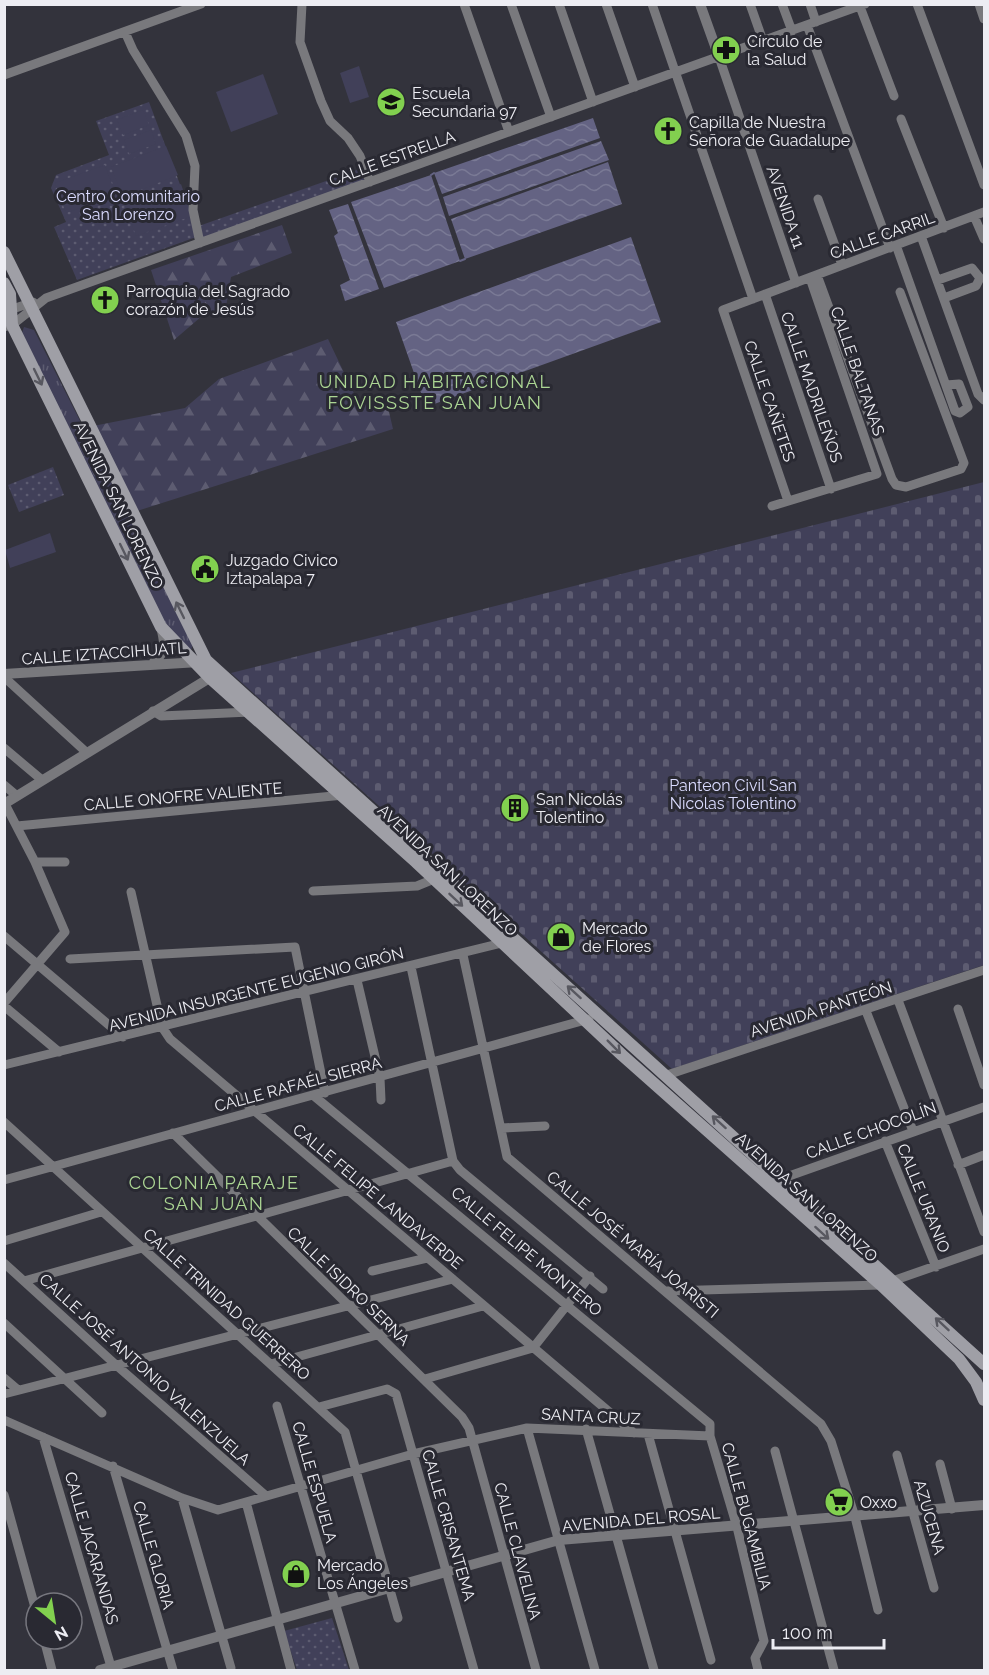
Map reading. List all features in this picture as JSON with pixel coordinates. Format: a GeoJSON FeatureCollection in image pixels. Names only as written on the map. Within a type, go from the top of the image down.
{"type":"FeatureCollection","features":[{"type":"Feature","properties":{"kind":"main road","name":"AVENIDA SAN LORENZO"},"geometry":{"type":"LineString","coordinates":[[4,252],[200,661]]}},
{"type":"Feature","properties":{"kind":"main road","name":"AVENIDA SAN LORENZO"},"geometry":{"type":"LineString","coordinates":[[4,283],[10,294],[8,326],[160,627],[508,940],[622,1055],[881,1285],[959,1359],[976,1382],[984,1400]]}},
{"type":"Feature","properties":{"kind":"main road","name":"AVENIDA SAN LORENZO"},"geometry":{"type":"LineString","coordinates":[[346,793],[434,879],[599,1014],[897,1282],[984,1364]]}},
{"type":"Feature","properties":{"kind":"street"},"geometry":{"type":"LineString","coordinates":[[4,75],[125,32],[187,7],[201,4]]}},
{"type":"Feature","properties":{"kind":"street"},"geometry":{"type":"LineString","coordinates":[[302,4],[300,42],[321,101],[330,121],[348,138],[360,156],[370,182]]}},
{"type":"Feature","properties":{"kind":"street"},"geometry":{"type":"LineString","coordinates":[[464,4],[509,132]]}},
{"type":"Feature","properties":{"kind":"street"},"geometry":{"type":"LineString","coordinates":[[511,4],[551,117]]}},
{"type":"Feature","properties":{"kind":"street"},"geometry":{"type":"LineString","coordinates":[[559,4],[593,102]]}},
{"type":"Feature","properties":{"kind":"street"},"geometry":{"type":"LineString","coordinates":[[606,4],[635,87]]}},
{"type":"Feature","properties":{"kind":"street"},"geometry":{"type":"LineString","coordinates":[[652,4],[753,299]]}},
{"type":"Feature","properties":{"kind":"street","name":"AVENIDA 11"},"geometry":{"type":"LineString","coordinates":[[700,4],[796,283]]}},
{"type":"Feature","properties":{"kind":"street"},"geometry":{"type":"LineString","coordinates":[[750,4],[763,41]]}},
{"type":"Feature","properties":{"kind":"street"},"geometry":{"type":"LineString","coordinates":[[782,4],[792,31]]}},
{"type":"Feature","properties":{"kind":"street"},"geometry":{"type":"LineString","coordinates":[[810,4],[812,23],[946,385]]}},
{"type":"Feature","properties":{"kind":"street"},"geometry":{"type":"LineString","coordinates":[[917,4],[984,185]]}},
{"type":"Feature","properties":{"kind":"street"},"geometry":{"type":"LineString","coordinates":[[979,4],[984,19]]}},
{"type":"Feature","properties":{"kind":"street"},"geometry":{"type":"LineString","coordinates":[[861,5],[894,96]]}},
{"type":"Feature","properties":{"kind":"street","name":"CALLE ESTRELLA"},"geometry":{"type":"LineString","coordinates":[[8,311],[31,305],[861,5]]}},
{"type":"Feature","properties":{"kind":"street"},"geometry":{"type":"LineString","coordinates":[[125,32],[133,50],[186,136],[195,166],[193,210],[200,243]]}},
{"type":"Feature","properties":{"kind":"street"},"geometry":{"type":"LineString","coordinates":[[901,119],[944,228]]}},
{"type":"Feature","properties":{"kind":"street"},"geometry":{"type":"LineString","coordinates":[[818,199],[842,266]]}},
{"type":"Feature","properties":{"kind":"street","name":"CALLE CARRIL"},"geometry":{"type":"LineString","coordinates":[[723,310],[984,212]]}},
{"type":"Feature","properties":{"kind":"street"},"geometry":{"type":"LineString","coordinates":[[974,216],[984,239]]}},
{"type":"Feature","properties":{"kind":"street"},"geometry":{"type":"LineString","coordinates":[[921,236],[974,382],[984,400]]}},
{"type":"Feature","properties":{"kind":"street"},"geometry":{"type":"LineString","coordinates":[[938,280],[972,268],[980,278],[976,286],[944,298]]}},
{"type":"Feature","properties":{"kind":"street"},"geometry":{"type":"LineString","coordinates":[[814,276],[892,479],[896,485],[906,487],[961,469],[964,463],[900,292]]}},
{"type":"Feature","properties":{"kind":"street","name":"CALLE BALTANAS"},"geometry":{"type":"LineString","coordinates":[[814,276],[877,474],[831,489]]}},
{"type":"Feature","properties":{"kind":"street","name":"CALLE MADRILEÑOS"},"geometry":{"type":"LineString","coordinates":[[765,294],[831,489]]}},
{"type":"Feature","properties":{"kind":"street","name":"CALLE ESTRELLA"},"geometry":{"type":"LineString","coordinates":[[8,326],[31,305]]}},
{"type":"Feature","properties":{"kind":"street","name":"CALLE CAÑETES"},"geometry":{"type":"LineString","coordinates":[[723,310],[788,501]]}},
{"type":"Feature","properties":{"kind":"street"},"geometry":{"type":"LineString","coordinates":[[974,382],[984,380]]}},
{"type":"Feature","properties":{"kind":"street"},"geometry":{"type":"LineString","coordinates":[[772,506],[831,489]]}},
{"type":"Feature","properties":{"kind":"street"},"geometry":{"type":"LineString","coordinates":[[154,662],[162,655],[165,647],[160,627]]}},
{"type":"Feature","properties":{"kind":"street","name":"CALLE IZTACCIHUATL"},"geometry":{"type":"LineString","coordinates":[[4,676],[154,662],[200,661]]}},
{"type":"Feature","properties":{"kind":"street"},"geometry":{"type":"LineString","coordinates":[[58,1052],[4,1005],[65,932],[35,862],[5,804],[214,675]]}},
{"type":"Feature","properties":{"kind":"street"},"geometry":{"type":"LineString","coordinates":[[4,676],[86,752]]}},
{"type":"Feature","properties":{"kind":"street"},"geometry":{"type":"LineString","coordinates":[[153,711],[161,716],[253,709]]}},
{"type":"Feature","properties":{"kind":"street"},"geometry":{"type":"LineString","coordinates":[[4,748],[42,780]]}},
{"type":"Feature","properties":{"kind":"street"},"geometry":{"type":"LineString","coordinates":[[4,785],[17,796]]}},
{"type":"Feature","properties":{"kind":"street","name":"CALLE ONOFRE VALIENTE"},"geometry":{"type":"LineString","coordinates":[[17,826],[346,793]]}},
{"type":"Feature","properties":{"kind":"street"},"geometry":{"type":"LineString","coordinates":[[35,862],[65,862]]}},
{"type":"Feature","properties":{"kind":"street"},"geometry":{"type":"LineString","coordinates":[[313,891],[417,886],[434,879]]}},
{"type":"Feature","properties":{"kind":"street","name":"CALLE FELIPE LANDAVERDE"},"geometry":{"type":"LineString","coordinates":[[131,892],[162,1027],[170,1039],[634,1433]]}},
{"type":"Feature","properties":{"kind":"street"},"geometry":{"type":"LineString","coordinates":[[4,936],[123,1037]]}},
{"type":"Feature","properties":{"kind":"street","name":"AVENIDA INSURGENTE EUGENIO GIRÓN"},"geometry":{"type":"LineString","coordinates":[[4,1065],[463,955],[508,940]]}},
{"type":"Feature","properties":{"kind":"street"},"geometry":{"type":"LineString","coordinates":[[70,959],[295,947],[325,1093]]}},
{"type":"Feature","properties":{"kind":"street","name":"CALLE JOSÉ MARÍA JOARISTI"},"geometry":{"type":"LineString","coordinates":[[463,955],[507,1157],[821,1424],[831,1442],[855,1516],[878,1610]]}},
{"type":"Feature","properties":{"kind":"street"},"geometry":{"type":"LineString","coordinates":[[411,967],[453,1161],[460,1170],[603,1289]]}},
{"type":"Feature","properties":{"kind":"street","name":"AVENIDA PANTEÓN"},"geometry":{"type":"LineString","coordinates":[[667,1075],[866,1011],[984,970]]}},
{"type":"Feature","properties":{"kind":"street"},"geometry":{"type":"LineString","coordinates":[[357,980],[380,1078],[381,1100]]}},
{"type":"Feature","properties":{"kind":"street"},"geometry":{"type":"LineString","coordinates":[[897,1000],[984,1232]]}},
{"type":"Feature","properties":{"kind":"street"},"geometry":{"type":"LineString","coordinates":[[958,1009],[984,1085]]}},
{"type":"Feature","properties":{"kind":"street"},"geometry":{"type":"LineString","coordinates":[[866,1011],[913,1131]]}},
{"type":"Feature","properties":{"kind":"street","name":"CALLE RAFAÉL SIERRA"},"geometry":{"type":"LineString","coordinates":[[4,1180],[432,1064],[587,1020],[599,1014]]}},
{"type":"Feature","properties":{"kind":"street","name":"CALLE FELIPE MONTERO"},"geometry":{"type":"LineString","coordinates":[[314,1096],[410,1173],[710,1424],[710,1436]]}},
{"type":"Feature","properties":{"kind":"street","name":"CALLE CHOCOLÍN"},"geometry":{"type":"LineString","coordinates":[[767,1183],[984,1107]]}},
{"type":"Feature","properties":{"kind":"street","name":"CALLE TRINIDAD GUERRERO"},"geometry":{"type":"LineString","coordinates":[[4,1122],[345,1432],[398,1618]]}},
{"type":"Feature","properties":{"kind":"street"},"geometry":{"type":"LineString","coordinates":[[502,1128],[545,1126]]}},
{"type":"Feature","properties":{"kind":"street","name":"CALLE ISIDRO SERNA"},"geometry":{"type":"LineString","coordinates":[[173,1133],[378,1335],[425,1378],[462,1417],[472,1439]]}},
{"type":"Feature","properties":{"kind":"street","name":"CALLE URANIO"},"geometry":{"type":"LineString","coordinates":[[885,1141],[936,1267]]}},
{"type":"Feature","properties":{"kind":"street"},"geometry":{"type":"LineString","coordinates":[[958,1165],[984,1155]]}},
{"type":"Feature","properties":{"kind":"street"},"geometry":{"type":"LineString","coordinates":[[24,1281],[453,1161]]}},
{"type":"Feature","properties":{"kind":"street"},"geometry":{"type":"LineString","coordinates":[[974,1207],[984,1203]]}},
{"type":"Feature","properties":{"kind":"street"},"geometry":{"type":"LineString","coordinates":[[801,1214],[810,1204]]}},
{"type":"Feature","properties":{"kind":"street"},"geometry":{"type":"LineString","coordinates":[[4,1241],[101,1212]]}},
{"type":"Feature","properties":{"kind":"street"},"geometry":{"type":"LineString","coordinates":[[667,1291],[881,1285],[897,1282],[984,1249]]}},
{"type":"Feature","properties":{"kind":"street"},"geometry":{"type":"LineString","coordinates":[[372,1271],[427,1258]]}},
{"type":"Feature","properties":{"kind":"street","name":"CALLE JOSÉ ANTONIO VALENZUELA"},"geometry":{"type":"LineString","coordinates":[[4,1263],[266,1496]]}},
{"type":"Feature","properties":{"kind":"street"},"geometry":{"type":"LineString","coordinates":[[425,1378],[533,1348],[590,1276]]}},
{"type":"Feature","properties":{"kind":"street"},"geometry":{"type":"LineString","coordinates":[[4,1394],[453,1280]]}},
{"type":"Feature","properties":{"kind":"street"},"geometry":{"type":"LineString","coordinates":[[271,1364],[483,1306]]}},
{"type":"Feature","properties":{"kind":"street"},"geometry":{"type":"LineString","coordinates":[[4,1323],[102,1413]]}},
{"type":"Feature","properties":{"kind":"street"},"geometry":{"type":"LineString","coordinates":[[4,1378],[18,1390]]}},
{"type":"Feature","properties":{"kind":"street","name":"CALLE CRISANTEMA"},"geometry":{"type":"LineString","coordinates":[[319,1407],[387,1389],[396,1394],[474,1671]]}},
{"type":"Feature","properties":{"kind":"street","name":"CALLE ESPUELA"},"geometry":{"type":"LineString","coordinates":[[277,1406],[355,1671]]}},
{"type":"Feature","properties":{"kind":"street"},"geometry":{"type":"LineString","coordinates":[[4,1420],[182,1498],[231,1668]]}},
{"type":"Feature","properties":{"kind":"street"},"geometry":{"type":"LineString","coordinates":[[527,1428],[595,1671]]}},
{"type":"Feature","properties":{"kind":"street","name":"SANTA CRUZ"},"geometry":{"type":"LineString","coordinates":[[182,1498],[218,1510],[472,1439],[527,1428],[710,1436]]}},
{"type":"Feature","properties":{"kind":"street"},"geometry":{"type":"LineString","coordinates":[[586,1429],[654,1671]]}},
{"type":"Feature","properties":{"kind":"street"},"geometry":{"type":"LineString","coordinates":[[648,1434],[711,1660]]}},
{"type":"Feature","properties":{"kind":"street","name":"CALLE BUGAMBILIA"},"geometry":{"type":"LineString","coordinates":[[710,1436],[737,1527],[764,1641],[755,1658],[758,1671]]}},
{"type":"Feature","properties":{"kind":"street","name":"CALLE JACARANDAS"},"geometry":{"type":"LineString","coordinates":[[43,1437],[108,1670]]}},
{"type":"Feature","properties":{"kind":"street","name":"CALLE CLAVELINA"},"geometry":{"type":"LineString","coordinates":[[472,1439],[502,1555],[536,1671]]}},
{"type":"Feature","properties":{"kind":"street"},"geometry":{"type":"LineString","coordinates":[[775,1451],[796,1522],[834,1671]]}},
{"type":"Feature","properties":{"kind":"street","name":"AZUCENA"},"geometry":{"type":"LineString","coordinates":[[897,1455],[934,1588]]}},
{"type":"Feature","properties":{"kind":"street"},"geometry":{"type":"LineString","coordinates":[[940,1464],[952,1509]]}},
{"type":"Feature","properties":{"kind":"street","name":"CALLE GLORIA"},"geometry":{"type":"LineString","coordinates":[[112,1466],[173,1671]]}},
{"type":"Feature","properties":{"kind":"street"},"geometry":{"type":"LineString","coordinates":[[4,1495],[30,1591]]}},
{"type":"Feature","properties":{"kind":"street"},"geometry":{"type":"LineString","coordinates":[[246,1502],[291,1671]]}},
{"type":"Feature","properties":{"kind":"street","name":"AVENIDA DEL ROSAL"},"geometry":{"type":"LineString","coordinates":[[108,1670],[558,1540],[914,1513],[984,1505]]}},
{"type":"Feature","properties":{"kind":"street"},"geometry":{"type":"LineString","coordinates":[[47,1651],[52,1671]]}},
{"type":"Feature","properties":{"kind":"green space"},"geometry":{"type":"Polygon","coordinates":[[[359,66],[369,97],[350,103],[340,73],[359,66]]]}},
{"type":"Feature","properties":{"kind":"green space"},"geometry":{"type":"Polygon","coordinates":[[[263,74],[278,114],[231,132],[216,92],[263,74]]]}},
{"type":"Feature","properties":{"kind":"green space","name":"Centro Comunitario San Lorenzo"},"geometry":{"type":"Polygon","coordinates":[[[149,102],[196,227],[360,169],[365,182],[201,239],[199,236],[77,280],[54,227],[66,222],[51,188],[56,175],[109,155],[96,121],[149,102]]]}},
{"type":"Feature","properties":{"kind":"green space"},"geometry":{"type":"Polygon","coordinates":[[[143,110],[149,125],[123,135],[117,120],[143,110]]]}},
{"type":"Feature","properties":{"kind":"green space"},"geometry":{"type":"Polygon","coordinates":[[[151,130],[156,144],[129,154],[124,140],[151,130]]]}},
{"type":"Feature","properties":{"kind":"green space"},"geometry":{"type":"Polygon","coordinates":[[[166,146],[178,175],[123,197],[111,167],[166,146]]]}},
{"type":"Feature","properties":{"kind":"green space"},"geometry":{"type":"Polygon","coordinates":[[[105,165],[116,195],[66,213],[55,183],[105,165]]]}},
{"type":"Feature","properties":{"kind":"green space"},"geometry":{"type":"Polygon","coordinates":[[[181,184],[192,216],[136,236],[125,204],[181,184]]]}},
{"type":"Feature","properties":{"kind":"green space"},"geometry":{"type":"Polygon","coordinates":[[[282,225],[292,253],[231,277],[226,307],[202,316],[174,340],[151,270],[282,225]]]}},
{"type":"Feature","properties":{"kind":"green space"},"geometry":{"type":"Polygon","coordinates":[[[24,327],[34,330],[193,644],[191,650],[173,642],[21,336],[24,327]]]}},
{"type":"Feature","properties":{"kind":"green space"},"geometry":{"type":"Polygon","coordinates":[[[328,339],[359,404],[386,399],[393,429],[137,511],[93,426],[185,408],[219,379],[328,339]]]}},
{"type":"Feature","properties":{"kind":"green space"},"geometry":{"type":"Polygon","coordinates":[[[53,467],[64,495],[19,512],[8,485],[53,467]]]}},
{"type":"Feature","properties":{"kind":"green space","name":"Panteon Civil San Nicolas Tolentino"},"geometry":{"type":"Polygon","coordinates":[[[984,482],[984,965],[672,1069],[231,673],[984,482]]]}},
{"type":"Feature","properties":{"kind":"green space"},"geometry":{"type":"Polygon","coordinates":[[[50,533],[56,552],[10,568],[5,550],[50,533]]]}},
{"type":"Feature","properties":{"kind":"green space"},"geometry":{"type":"Polygon","coordinates":[[[332,1618],[349,1670],[297,1670],[284,1631],[332,1618]]]}},
{"type":"Feature","properties":{"kind":"water"},"geometry":{"type":"Polygon","coordinates":[[[593,118],[600,138],[442,194],[434,173],[593,118]]]}},
{"type":"Feature","properties":{"kind":"water"},"geometry":{"type":"Polygon","coordinates":[[[601,141],[609,160],[449,216],[443,197],[601,141]]]}},
{"type":"Feature","properties":{"kind":"water"},"geometry":{"type":"Polygon","coordinates":[[[608,162],[622,204],[465,259],[451,219],[608,162]]]}},
{"type":"Feature","properties":{"kind":"water"},"geometry":{"type":"Polygon","coordinates":[[[431,175],[460,261],[384,288],[351,202],[431,175]]]}},
{"type":"Feature","properties":{"kind":"water"},"geometry":{"type":"Polygon","coordinates":[[[348,204],[379,289],[345,301],[340,285],[350,280],[334,236],[338,233],[329,210],[348,204]]]}},
{"type":"Feature","properties":{"kind":"water"},"geometry":{"type":"Polygon","coordinates":[[[631,237],[661,322],[426,407],[396,322],[631,237]]]}},
{"type":"Feature","properties":{"kind":"waterway"},"geometry":{"type":"LineString","coordinates":[[460,261],[465,259]]}},
{"type":"Feature","properties":{"kind":"place","name":"Círculo de la Salud"},"geometry":{"type":"Point","coordinates":[726,50]}},
{"type":"Feature","properties":{"kind":"place","name":"Escuela Secundaria 97"},"geometry":{"type":"Point","coordinates":[391,102]}},
{"type":"Feature","properties":{"kind":"place","name":"Capilla de Nuestra Señora de Guadalupe"},"geometry":{"type":"Point","coordinates":[668,131]}},
{"type":"Feature","properties":{"kind":"place","name":"Parroquia del Sagrado corazón de Jesús"},"geometry":{"type":"Point","coordinates":[105,300]}},
{"type":"Feature","properties":{"kind":"place","name":"Juzgado Civico Iztapalapa 7"},"geometry":{"type":"Point","coordinates":[205,569]}},
{"type":"Feature","properties":{"kind":"place","name":"San Nicolás Tolentino"},"geometry":{"type":"Point","coordinates":[515,808]}},
{"type":"Feature","properties":{"kind":"place","name":"Mercado de Flores"},"geometry":{"type":"Point","coordinates":[561,937]}},
{"type":"Feature","properties":{"kind":"place","name":"Oxxo"},"geometry":{"type":"Point","coordinates":[839,1502]}},
{"type":"Feature","properties":{"kind":"place","name":"Mercado Los Ángeles"},"geometry":{"type":"Point","coordinates":[296,1574]}},
{"type":"Feature","properties":{"kind":"district","name":"UNIDAD HABITACIONAL FOVISSSTE SAN JUAN"},"geometry":{"type":"Point","coordinates":[435,392]}},
{"type":"Feature","properties":{"kind":"district","name":"COLONIA PARAJE SAN JUAN"},"geometry":{"type":"Point","coordinates":[214,1193]}}]}
